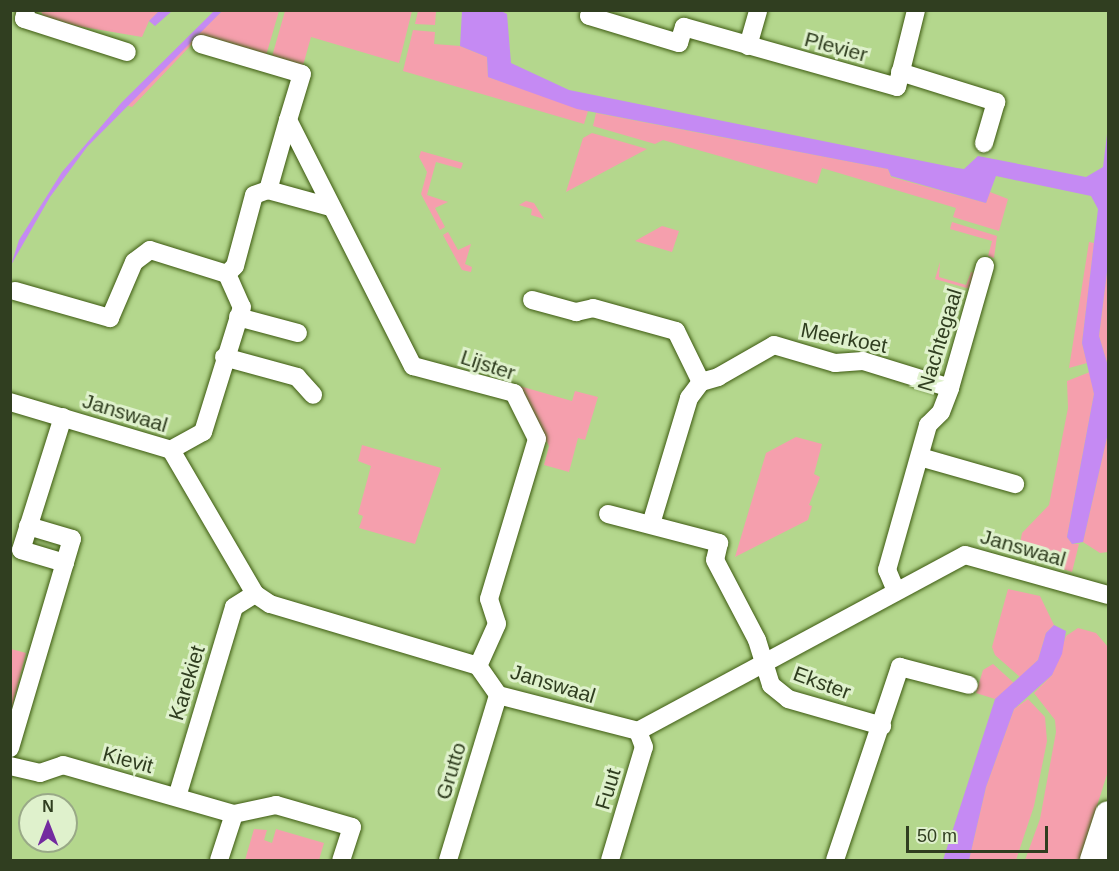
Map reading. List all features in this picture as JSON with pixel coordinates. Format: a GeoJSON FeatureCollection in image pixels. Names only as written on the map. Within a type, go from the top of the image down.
{"type":"FeatureCollection","features":[{"type":"Feature","properties":{"kind":"main road"},"geometry":{"type":"LineString","coordinates":[[1093,861],[1108,814]]}},
{"type":"Feature","properties":{"kind":"street"},"geometry":{"type":"LineString","coordinates":[[26,10],[24,18],[127,52]]}},
{"type":"Feature","properties":{"kind":"street","name":"Plevier"},"geometry":{"type":"LineString","coordinates":[[591,10],[589,16],[679,43],[684,27],[897,87],[900,72]]}},
{"type":"Feature","properties":{"kind":"street"},"geometry":{"type":"LineString","coordinates":[[748,46],[758,10]]}},
{"type":"Feature","properties":{"kind":"street"},"geometry":{"type":"LineString","coordinates":[[916,10],[900,72],[996,102],[984,143]]}},
{"type":"Feature","properties":{"kind":"street"},"geometry":{"type":"LineString","coordinates":[[201,44],[302,74],[268,190]]}},
{"type":"Feature","properties":{"kind":"street","name":"Lijster"},"geometry":{"type":"LineString","coordinates":[[288,120],[326,191],[330,207],[413,366],[514,393],[537,439],[489,599],[496,624],[478,666]]}},
{"type":"Feature","properties":{"kind":"street"},"geometry":{"type":"LineString","coordinates":[[227,274],[235,266],[254,195],[268,190],[330,207]]}},
{"type":"Feature","properties":{"kind":"street"},"geometry":{"type":"LineString","coordinates":[[15,291],[110,318],[134,262],[150,250],[227,274]]}},
{"type":"Feature","properties":{"kind":"street","name":"Nachtegaal"},"geometry":{"type":"LineString","coordinates":[[896,591],[887,570],[928,425],[941,412],[950,388],[985,266]]}},
{"type":"Feature","properties":{"kind":"street"},"geometry":{"type":"LineString","coordinates":[[171,450],[203,432],[224,357],[240,312],[227,274]]}},
{"type":"Feature","properties":{"kind":"street"},"geometry":{"type":"LineString","coordinates":[[532,300],[576,312],[592,308],[676,331],[701,382],[689,398],[651,524]]}},
{"type":"Feature","properties":{"kind":"street"},"geometry":{"type":"LineString","coordinates":[[240,312],[298,333]]}},
{"type":"Feature","properties":{"kind":"street","name":"Meerkoet"},"geometry":{"type":"LineString","coordinates":[[701,382],[718,377],[774,345],[835,363],[863,362],[950,388]]}},
{"type":"Feature","properties":{"kind":"street"},"geometry":{"type":"LineString","coordinates":[[224,357],[297,377],[313,396]]}},
{"type":"Feature","properties":{"kind":"street","name":"Janswaal"},"geometry":{"type":"LineString","coordinates":[[10,402],[171,450],[255,594]]}},
{"type":"Feature","properties":{"kind":"street"},"geometry":{"type":"LineString","coordinates":[[63,417],[21,550],[65,563]]}},
{"type":"Feature","properties":{"kind":"street"},"geometry":{"type":"LineString","coordinates":[[920,456],[1015,484]]}},
{"type":"Feature","properties":{"kind":"street"},"geometry":{"type":"LineString","coordinates":[[608,514],[719,543],[715,560],[765,662]]}},
{"type":"Feature","properties":{"kind":"street"},"geometry":{"type":"LineString","coordinates":[[10,748],[72,539],[28,526]]}},
{"type":"Feature","properties":{"kind":"street","name":"Janswaal"},"geometry":{"type":"LineString","coordinates":[[478,666],[498,695],[638,732],[965,555],[1108,595]]}},
{"type":"Feature","properties":{"kind":"street"},"geometry":{"type":"LineString","coordinates":[[255,594],[270,604],[478,666]]}},
{"type":"Feature","properties":{"kind":"street","name":"Karekiet"},"geometry":{"type":"LineString","coordinates":[[177,797],[234,607],[255,594]]}},
{"type":"Feature","properties":{"kind":"street","name":"Ekster"},"geometry":{"type":"LineString","coordinates":[[765,662],[771,685],[788,699],[882,726]]}},
{"type":"Feature","properties":{"kind":"street"},"geometry":{"type":"LineString","coordinates":[[835,861],[900,667],[969,685]]}},
{"type":"Feature","properties":{"kind":"street","name":"Grutto"},"geometry":{"type":"LineString","coordinates":[[448,861],[498,695]]}},
{"type":"Feature","properties":{"kind":"street","name":"Fuut"},"geometry":{"type":"LineString","coordinates":[[610,861],[644,747],[638,732]]}},
{"type":"Feature","properties":{"kind":"street","name":"Kievit"},"geometry":{"type":"LineString","coordinates":[[10,766],[40,773],[63,765],[234,814],[276,805],[352,827],[341,861]]}},
{"type":"Feature","properties":{"kind":"street"},"geometry":{"type":"LineString","coordinates":[[219,861],[234,814]]}},
{"type":"Feature","properties":{"kind":"shaded area"},"geometry":{"type":"Polygon","coordinates":[[[41,11],[159,11],[149,21],[142,37],[77,26],[43,16],[41,11]]]}},
{"type":"Feature","properties":{"kind":"shaded area"},"geometry":{"type":"Polygon","coordinates":[[[159,11],[172,11],[155,26],[149,21],[159,11]]]}},
{"type":"Feature","properties":{"kind":"shaded area"},"geometry":{"type":"Polygon","coordinates":[[[214,11],[222,11],[87,147],[50,197],[11,265],[19,240],[62,172],[122,102],[214,11]]]}},
{"type":"Feature","properties":{"kind":"shaded area"},"geometry":{"type":"Polygon","coordinates":[[[222,11],[279,11],[265,59],[195,41],[132,107],[126,105],[222,11]]]}},
{"type":"Feature","properties":{"kind":"shaded area"},"geometry":{"type":"Polygon","coordinates":[[[285,11],[412,11],[399,63],[311,37],[302,69],[271,60],[285,11]]]}},
{"type":"Feature","properties":{"kind":"shaded area"},"geometry":{"type":"Polygon","coordinates":[[[418,11],[436,11],[435,25],[415,24],[418,11]]]}},
{"type":"Feature","properties":{"kind":"shaded area"},"geometry":{"type":"Polygon","coordinates":[[[462,11],[501,11],[507,14],[511,63],[569,90],[957,168],[964,169],[978,156],[1086,177],[1103,167],[1108,126],[1108,264],[1099,336],[1108,366],[1108,433],[1083,542],[1072,544],[1067,537],[1094,394],[1082,343],[1098,209],[1091,196],[996,176],[986,203],[891,176],[888,169],[577,109],[488,77],[487,57],[460,46],[462,11]]]}},
{"type":"Feature","properties":{"kind":"shaded area"},"geometry":{"type":"Polygon","coordinates":[[[413,30],[435,32],[434,44],[460,46],[487,57],[488,77],[588,111],[584,124],[403,71],[413,30]]]}},
{"type":"Feature","properties":{"kind":"shaded area"},"geometry":{"type":"Polygon","coordinates":[[[596,113],[888,169],[891,177],[986,203],[990,192],[1008,199],[999,231],[953,217],[956,208],[822,168],[817,184],[663,140],[655,144],[593,126],[596,113]]]}},
{"type":"Feature","properties":{"kind":"shaded area"},"geometry":{"type":"Polygon","coordinates":[[[592,133],[647,149],[566,192],[583,138],[592,133]]]}},
{"type":"Feature","properties":{"kind":"shaded area"},"geometry":{"type":"Polygon","coordinates":[[[421,151],[463,163],[461,169],[436,162],[427,195],[448,202],[435,208],[445,227],[440,230],[421,194],[427,172],[419,157],[421,151]]]}},
{"type":"Feature","properties":{"kind":"shaded area"},"geometry":{"type":"Polygon","coordinates":[[[526,201],[534,203],[544,219],[531,215],[532,209],[519,205],[526,201]]]}},
{"type":"Feature","properties":{"kind":"shaded area"},"geometry":{"type":"Polygon","coordinates":[[[952,222],[997,236],[994,258],[988,256],[992,241],[950,229],[952,222]]]}},
{"type":"Feature","properties":{"kind":"shaded area"},"geometry":{"type":"Polygon","coordinates":[[[662,226],[679,231],[672,252],[635,241],[662,226]]]}},
{"type":"Feature","properties":{"kind":"shaded area"},"geometry":{"type":"Polygon","coordinates":[[[448,232],[458,250],[471,244],[465,264],[472,267],[471,272],[462,270],[443,235],[448,232]]]}},
{"type":"Feature","properties":{"kind":"shaded area"},"geometry":{"type":"Polygon","coordinates":[[[1089,242],[1094,243],[1082,343],[1087,363],[1069,368],[1089,242]]]}},
{"type":"Feature","properties":{"kind":"shaded area"},"geometry":{"type":"Polygon","coordinates":[[[940,262],[939,277],[966,285],[971,272],[975,273],[970,289],[935,279],[940,262]]]}},
{"type":"Feature","properties":{"kind":"shaded area"},"geometry":{"type":"Polygon","coordinates":[[[1108,264],[1108,366],[1099,336],[1108,264]]]}},
{"type":"Feature","properties":{"kind":"shaded area"},"geometry":{"type":"Polygon","coordinates":[[[1090,372],[1094,394],[1067,537],[1072,544],[1079,544],[1072,572],[1018,554],[1022,533],[1049,505],[1068,408],[1067,381],[1090,372]]]}},
{"type":"Feature","properties":{"kind":"shaded area"},"geometry":{"type":"Polygon","coordinates":[[[516,385],[572,401],[575,391],[598,397],[585,440],[578,438],[569,472],[544,465],[549,446],[516,385]]]}},
{"type":"Feature","properties":{"kind":"shaded area"},"geometry":{"type":"Polygon","coordinates":[[[1108,433],[1108,552],[1100,553],[1083,542],[1108,433]]]}},
{"type":"Feature","properties":{"kind":"shaded area"},"geometry":{"type":"Polygon","coordinates":[[[796,437],[822,444],[814,474],[820,477],[809,505],[812,506],[808,520],[735,557],[766,453],[796,437]]]}},
{"type":"Feature","properties":{"kind":"shaded area"},"geometry":{"type":"Polygon","coordinates":[[[362,445],[441,468],[415,544],[359,528],[363,516],[358,514],[371,466],[358,461],[362,445]]]}},
{"type":"Feature","properties":{"kind":"shaded area"},"geometry":{"type":"Polygon","coordinates":[[[1008,589],[1040,596],[1054,625],[1046,633],[1038,660],[1020,677],[995,655],[992,647],[1008,589]]]}},
{"type":"Feature","properties":{"kind":"shaded area"},"geometry":{"type":"Polygon","coordinates":[[[1054,625],[1066,631],[1062,654],[1052,675],[1014,709],[986,787],[969,860],[943,860],[995,699],[1038,660],[1046,633],[1054,625]]]}},
{"type":"Feature","properties":{"kind":"shaded area"},"geometry":{"type":"Polygon","coordinates":[[[1078,628],[1096,633],[1108,647],[1108,771],[1080,860],[1025,860],[1040,819],[1056,732],[1055,720],[1034,693],[1052,675],[1066,636],[1078,628]]]}},
{"type":"Feature","properties":{"kind":"shaded area"},"geometry":{"type":"Polygon","coordinates":[[[10,649],[26,653],[11,711],[10,649]]]}},
{"type":"Feature","properties":{"kind":"shaded area"},"geometry":{"type":"Polygon","coordinates":[[[993,664],[1014,683],[995,699],[976,693],[983,670],[993,664]]]}},
{"type":"Feature","properties":{"kind":"shaded area"},"geometry":{"type":"Polygon","coordinates":[[[1028,699],[1045,717],[1047,741],[1034,806],[1016,860],[969,860],[986,787],[1014,709],[1028,699]]]}},
{"type":"Feature","properties":{"kind":"shaded area"},"geometry":{"type":"Polygon","coordinates":[[[254,829],[267,830],[264,840],[272,843],[276,829],[324,843],[319,860],[245,860],[254,829]]]}}]}
